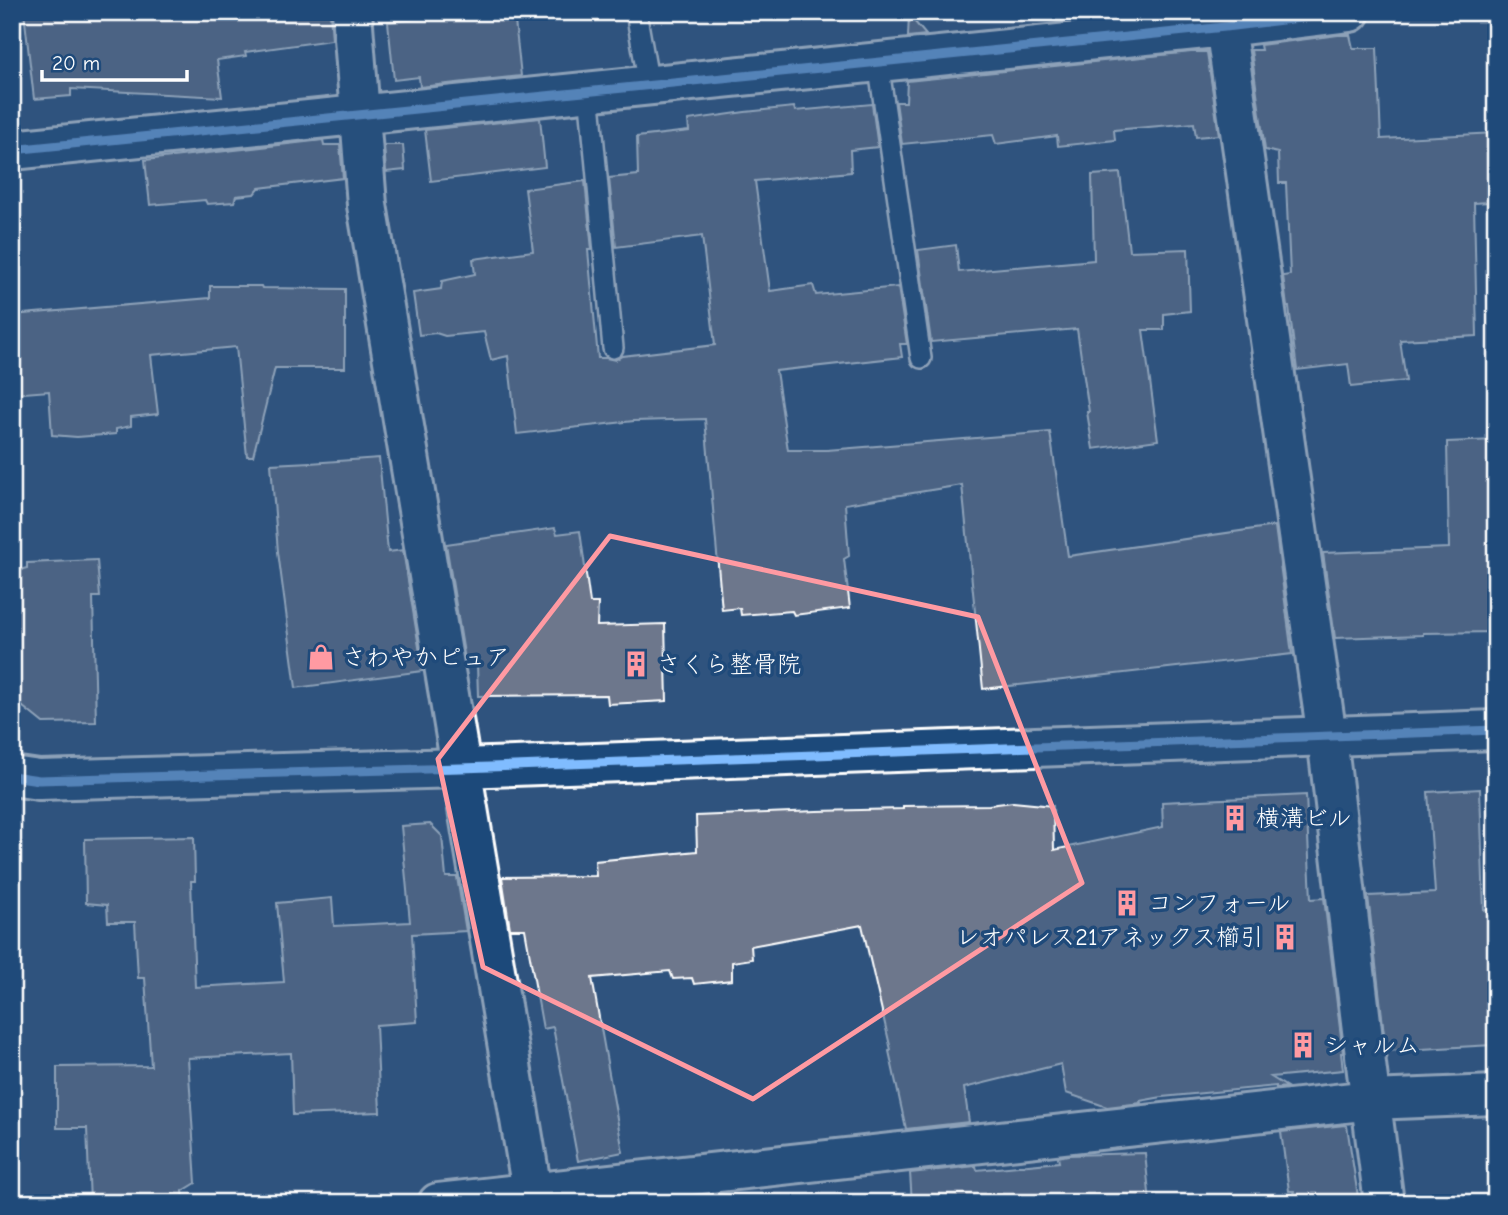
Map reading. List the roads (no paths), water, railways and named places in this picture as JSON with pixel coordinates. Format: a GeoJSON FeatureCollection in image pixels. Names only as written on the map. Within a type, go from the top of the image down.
{"type":"FeatureCollection","features":[{"type":"Feature","properties":{"kind":"street"},"geometry":{"type":"LineString","coordinates":[[352,12],[367,205],[533,1198]]}},
{"type":"Feature","properties":{"kind":"street"},"geometry":{"type":"LineString","coordinates":[[12,150],[878,62],[1224,20],[1350,12]]}},
{"type":"Feature","properties":{"kind":"street"},"geometry":{"type":"LineString","coordinates":[[1224,20],[1327,737],[1384,1203]]}},
{"type":"Feature","properties":{"kind":"street"},"geometry":{"type":"LineString","coordinates":[[12,776],[39,780],[461,768],[1496,730]]}},
{"type":"Feature","properties":{"kind":"street"},"geometry":{"type":"LineString","coordinates":[[438,1203],[533,1198],[1371,1100],[1496,1095]]}},
{"type":"Feature","properties":{"kind":"lane"},"geometry":{"type":"LineString","coordinates":[[636,12],[649,85]]}},
{"type":"Feature","properties":{"kind":"lane"},"geometry":{"type":"LineString","coordinates":[[878,62],[921,358]]}},
{"type":"Feature","properties":{"kind":"lane"},"geometry":{"type":"LineString","coordinates":[[589,91],[613,348]]}},
{"type":"Feature","properties":{"kind":"place","name":"さわやかピュア"},"geometry":{"type":"Point","coordinates":[321,657]}},
{"type":"Feature","properties":{"kind":"place","name":"さくら整骨院"},"geometry":{"type":"Point","coordinates":[636,664]}},
{"type":"Feature","properties":{"kind":"place","name":"横溝ビル"},"geometry":{"type":"Point","coordinates":[1235,818]}},
{"type":"Feature","properties":{"kind":"place","name":"コンフォール"},"geometry":{"type":"Point","coordinates":[1127,903]}},
{"type":"Feature","properties":{"kind":"place","name":"レオパレス21アネックス櫛引"},"geometry":{"type":"Point","coordinates":[1285,937]}},
{"type":"Feature","properties":{"kind":"place","name":"シャルム"},"geometry":{"type":"Point","coordinates":[1303,1045]}}]}
